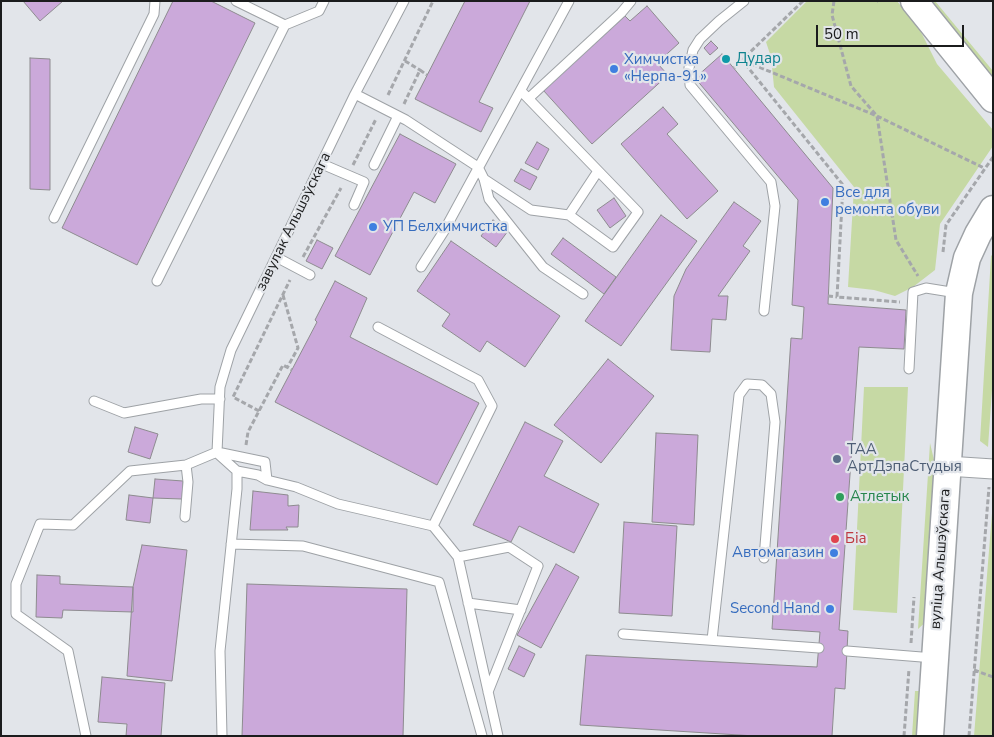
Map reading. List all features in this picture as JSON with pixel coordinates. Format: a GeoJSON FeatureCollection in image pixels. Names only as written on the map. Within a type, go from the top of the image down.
{"type":"FeatureCollection","features":[{"type":"Feature","properties":{"kind":"main road"},"geometry":{"type":"LineString","coordinates":[[914,1],[993,99]]}},
{"type":"Feature","properties":{"kind":"main road","name":"вуліца Альшэўскага"},"geometry":{"type":"LineString","coordinates":[[930,736],[959,293],[968,258],[978,234],[993,209]]}},
{"type":"Feature","properties":{"kind":"street"},"geometry":{"type":"LineString","coordinates":[[947,466],[992,469]]}},
{"type":"Feature","properties":{"kind":"lane"},"geometry":{"type":"LineString","coordinates":[[54,218],[154,14],[155,1]]}},
{"type":"Feature","properties":{"kind":"lane"},"geometry":{"type":"LineString","coordinates":[[236,1],[285,24]]}},
{"type":"Feature","properties":{"kind":"lane"},"geometry":{"type":"LineString","coordinates":[[157,281],[285,24],[319,11],[324,1]]}},
{"type":"Feature","properties":{"kind":"lane","name":"завулак Альшэўскага"},"geometry":{"type":"LineString","coordinates":[[217,452],[220,388],[231,350],[355,94],[404,1]]}},
{"type":"Feature","properties":{"kind":"lane"},"geometry":{"type":"LineString","coordinates":[[421,268],[444,231],[569,1]]}},
{"type":"Feature","properties":{"kind":"lane"},"geometry":{"type":"LineString","coordinates":[[529,98],[621,13],[631,1]]}},
{"type":"Feature","properties":{"kind":"lane"},"geometry":{"type":"LineString","coordinates":[[744,1],[700,39],[693,50],[689,68],[690,85],[771,182],[775,206],[764,311]]}},
{"type":"Feature","properties":{"kind":"lane"},"geometry":{"type":"LineString","coordinates":[[484,179],[531,210],[570,215],[612,248],[638,212],[521,91]]}},
{"type":"Feature","properties":{"kind":"lane"},"geometry":{"type":"LineString","coordinates":[[355,94],[398,116],[478,167],[484,179],[489,199],[542,267],[583,294]]}},
{"type":"Feature","properties":{"kind":"lane"},"geometry":{"type":"LineString","coordinates":[[374,165],[398,116]]}},
{"type":"Feature","properties":{"kind":"lane"},"geometry":{"type":"LineString","coordinates":[[322,164],[364,182],[354,204]]}},
{"type":"Feature","properties":{"kind":"lane"},"geometry":{"type":"LineString","coordinates":[[570,215],[598,171]]}},
{"type":"Feature","properties":{"kind":"lane"},"geometry":{"type":"LineString","coordinates":[[276,258],[310,275]]}},
{"type":"Feature","properties":{"kind":"lane"},"geometry":{"type":"LineString","coordinates":[[909,369],[913,292],[926,288],[959,293]]}},
{"type":"Feature","properties":{"kind":"lane"},"geometry":{"type":"LineString","coordinates":[[378,327],[478,380],[492,406],[433,526]]}},
{"type":"Feature","properties":{"kind":"lane"},"geometry":{"type":"LineString","coordinates":[[712,640],[738,395],[747,384],[762,384],[771,394],[775,422],[764,558]]}},
{"type":"Feature","properties":{"kind":"lane"},"geometry":{"type":"LineString","coordinates":[[94,401],[124,414],[201,398],[220,399]]}},
{"type":"Feature","properties":{"kind":"lane"},"geometry":{"type":"LineString","coordinates":[[86,736],[68,651],[16,614],[16,584],[40,524],[73,525],[130,471],[186,464],[217,452],[265,462],[267,480]]}},
{"type":"Feature","properties":{"kind":"lane"},"geometry":{"type":"LineString","coordinates":[[217,452],[237,471],[258,475],[267,480],[296,487],[338,504],[433,526],[458,557],[498,736]]}},
{"type":"Feature","properties":{"kind":"lane"},"geometry":{"type":"LineString","coordinates":[[185,517],[188,482],[186,464]]}},
{"type":"Feature","properties":{"kind":"lane"},"geometry":{"type":"LineString","coordinates":[[222,736],[220,651],[237,471]]}},
{"type":"Feature","properties":{"kind":"lane"},"geometry":{"type":"LineString","coordinates":[[231,544],[303,546],[439,582],[482,736]]}},
{"type":"Feature","properties":{"kind":"lane"},"geometry":{"type":"LineString","coordinates":[[458,557],[509,547],[538,566],[488,692]]}},
{"type":"Feature","properties":{"kind":"lane"},"geometry":{"type":"LineString","coordinates":[[468,602],[521,610]]}},
{"type":"Feature","properties":{"kind":"lane"},"geometry":{"type":"LineString","coordinates":[[622,634],[819,648]]}},
{"type":"Feature","properties":{"kind":"lane"},"geometry":{"type":"LineString","coordinates":[[847,651],[934,658]]}},
{"type":"Feature","properties":{"kind":"path"},"geometry":{"type":"LineString","coordinates":[[259,410],[233,397],[282,295],[348,175],[434,1]]}},
{"type":"Feature","properties":{"kind":"path"},"geometry":{"type":"LineString","coordinates":[[734,68],[803,1]]}},
{"type":"Feature","properties":{"kind":"path"},"geometry":{"type":"LineString","coordinates":[[834,1],[832,15],[851,86],[877,116],[896,240],[926,288]]}},
{"type":"Feature","properties":{"kind":"path"},"geometry":{"type":"LineString","coordinates":[[742,60],[877,116],[984,168]]}},
{"type":"Feature","properties":{"kind":"path"},"geometry":{"type":"LineString","coordinates":[[742,60],[843,185],[836,296]]}},
{"type":"Feature","properties":{"kind":"path"},"geometry":{"type":"LineString","coordinates":[[405,61],[428,75]]}},
{"type":"Feature","properties":{"kind":"path"},"geometry":{"type":"LineString","coordinates":[[398,116],[420,70]]}},
{"type":"Feature","properties":{"kind":"path"},"geometry":{"type":"LineString","coordinates":[[282,295],[298,348],[288,368]]}},
{"type":"Feature","properties":{"kind":"path"},"geometry":{"type":"LineString","coordinates":[[828,296],[913,303]]}},
{"type":"Feature","properties":{"kind":"path"},"geometry":{"type":"LineString","coordinates":[[244,458],[248,432],[283,365],[292,370]]}},
{"type":"Feature","properties":{"kind":"path"},"geometry":{"type":"LineString","coordinates":[[969,736],[992,469]]}},
{"type":"Feature","properties":{"kind":"path"},"geometry":{"type":"LineString","coordinates":[[989,489],[993,495]]}},
{"type":"Feature","properties":{"kind":"path"},"geometry":{"type":"LineString","coordinates":[[974,670],[993,676]]}},
{"type":"Feature","properties":{"kind":"green space"},"geometry":{"type":"Polygon","coordinates":[[[807,1],[897,1],[919,28],[937,64],[993,130],[993,146],[940,224],[935,270],[913,287],[895,296],[874,290],[848,287],[854,187],[774,87],[771,57],[766,42],[807,1]]]}},
{"type":"Feature","properties":{"kind":"green space"},"geometry":{"type":"Polygon","coordinates":[[[928,1],[935,1],[993,71],[993,79],[928,1]]]}},
{"type":"Feature","properties":{"kind":"green space"},"geometry":{"type":"Polygon","coordinates":[[[993,254],[993,376],[988,447],[980,441],[991,256],[993,254]]]}},
{"type":"Feature","properties":{"kind":"green space"},"geometry":{"type":"Polygon","coordinates":[[[864,387],[908,387],[897,613],[853,610],[864,387]]]}},
{"type":"Feature","properties":{"kind":"green space"},"geometry":{"type":"Polygon","coordinates":[[[930,443],[938,477],[928,620],[918,629],[930,443]]]}},
{"type":"Feature","properties":{"kind":"green space"},"geometry":{"type":"Polygon","coordinates":[[[993,501],[993,736],[974,736],[993,501]]]}},
{"type":"Feature","properties":{"kind":"green space"},"geometry":{"type":"Polygon","coordinates":[[[915,691],[922,691],[919,736],[912,736],[915,691]]]}},
{"type":"Feature","properties":{"kind":"building"},"geometry":{"type":"Polygon","coordinates":[[[23,1],[63,1],[40,21],[23,1]]]}},
{"type":"Feature","properties":{"kind":"building"},"geometry":{"type":"Polygon","coordinates":[[[173,1],[211,1],[255,23],[137,265],[62,228],[173,1]]]}},
{"type":"Feature","properties":{"kind":"building"},"geometry":{"type":"Polygon","coordinates":[[[465,1],[530,1],[479,102],[493,108],[481,132],[415,99],[465,1]]]}},
{"type":"Feature","properties":{"kind":"building","name":"Химчистка «Нерпа-91»"},"geometry":{"type":"Polygon","coordinates":[[[647,6],[679,43],[657,63],[668,75],[592,144],[543,90],[625,16],[630,21],[647,6]]]}},
{"type":"Feature","properties":{"kind":"building"},"geometry":{"type":"Polygon","coordinates":[[[711,41],[718,48],[710,55],[704,48],[711,41]]]}},
{"type":"Feature","properties":{"kind":"building"},"geometry":{"type":"Polygon","coordinates":[[[722,54],[833,188],[828,304],[906,310],[904,349],[859,347],[839,630],[848,631],[845,689],[835,688],[832,736],[755,736],[580,725],[586,655],[817,667],[820,632],[772,629],[791,338],[802,339],[804,307],[792,305],[798,200],[695,78],[722,54]]]}},
{"type":"Feature","properties":{"kind":"building"},"geometry":{"type":"Polygon","coordinates":[[[30,58],[50,59],[50,190],[30,189],[30,58]]]}},
{"type":"Feature","properties":{"kind":"building"},"geometry":{"type":"Polygon","coordinates":[[[663,107],[678,124],[667,134],[718,191],[687,219],[621,144],[663,107]]]}},
{"type":"Feature","properties":{"kind":"building","name":"УП Белхимчистка"},"geometry":{"type":"Polygon","coordinates":[[[400,134],[456,164],[435,203],[414,192],[370,275],[335,256],[400,134]]]}},
{"type":"Feature","properties":{"kind":"building"},"geometry":{"type":"Polygon","coordinates":[[[537,142],[549,149],[538,170],[525,163],[537,142]]]}},
{"type":"Feature","properties":{"kind":"building"},"geometry":{"type":"Polygon","coordinates":[[[521,169],[537,177],[530,190],[514,181],[521,169]]]}},
{"type":"Feature","properties":{"kind":"building"},"geometry":{"type":"Polygon","coordinates":[[[614,198],[626,216],[610,228],[597,210],[614,198]]]}},
{"type":"Feature","properties":{"kind":"building"},"geometry":{"type":"Polygon","coordinates":[[[734,202],[761,221],[743,246],[750,251],[718,296],[728,296],[726,320],[712,319],[710,352],[671,350],[674,296],[686,269],[734,202]]]}},
{"type":"Feature","properties":{"kind":"building"},"geometry":{"type":"Polygon","coordinates":[[[661,215],[697,241],[621,346],[585,321],[661,215]]]}},
{"type":"Feature","properties":{"kind":"building"},"geometry":{"type":"Polygon","coordinates":[[[493,220],[508,231],[496,247],[481,236],[493,220]]]}},
{"type":"Feature","properties":{"kind":"building"},"geometry":{"type":"Polygon","coordinates":[[[563,238],[616,277],[604,294],[551,254],[563,238]]]}},
{"type":"Feature","properties":{"kind":"building"},"geometry":{"type":"Polygon","coordinates":[[[317,240],[333,248],[322,269],[306,261],[317,240]]]}},
{"type":"Feature","properties":{"kind":"building"},"geometry":{"type":"Polygon","coordinates":[[[451,241],[560,316],[525,367],[487,341],[480,352],[442,326],[450,314],[417,291],[451,241]]]}},
{"type":"Feature","properties":{"kind":"building"},"geometry":{"type":"Polygon","coordinates":[[[335,281],[367,298],[350,337],[479,403],[437,485],[275,402],[317,322],[315,320],[335,281]]]}},
{"type":"Feature","properties":{"kind":"building"},"geometry":{"type":"Polygon","coordinates":[[[608,359],[654,396],[601,463],[554,425],[608,359]]]}},
{"type":"Feature","properties":{"kind":"building"},"geometry":{"type":"Polygon","coordinates":[[[525,422],[563,441],[544,476],[599,504],[574,553],[519,526],[511,542],[473,525],[525,422]]]}},
{"type":"Feature","properties":{"kind":"building"},"geometry":{"type":"Polygon","coordinates":[[[135,427],[158,434],[150,459],[128,452],[135,427]]]}},
{"type":"Feature","properties":{"kind":"building"},"geometry":{"type":"Polygon","coordinates":[[[656,433],[698,435],[694,525],[652,522],[656,433]]]}},
{"type":"Feature","properties":{"kind":"building"},"geometry":{"type":"Polygon","coordinates":[[[155,479],[183,481],[182,499],[153,498],[155,479]]]}},
{"type":"Feature","properties":{"kind":"building"},"geometry":{"type":"Polygon","coordinates":[[[253,491],[288,495],[288,506],[299,505],[298,527],[286,527],[288,530],[250,530],[253,491]]]}},
{"type":"Feature","properties":{"kind":"building"},"geometry":{"type":"Polygon","coordinates":[[[129,495],[153,498],[150,523],[126,520],[129,495]]]}},
{"type":"Feature","properties":{"kind":"building"},"geometry":{"type":"Polygon","coordinates":[[[624,522],[677,526],[672,616],[619,613],[624,522]]]}},
{"type":"Feature","properties":{"kind":"building"},"geometry":{"type":"Polygon","coordinates":[[[142,545],[187,550],[172,681],[127,676],[133,587],[142,545]]]}},
{"type":"Feature","properties":{"kind":"building"},"geometry":{"type":"Polygon","coordinates":[[[556,564],[579,577],[541,648],[517,635],[556,564]]]}},
{"type":"Feature","properties":{"kind":"building"},"geometry":{"type":"Polygon","coordinates":[[[37,575],[60,576],[60,584],[133,587],[133,612],[63,610],[62,618],[36,617],[37,575]]]}},
{"type":"Feature","properties":{"kind":"building"},"geometry":{"type":"Polygon","coordinates":[[[247,584],[407,589],[403,736],[242,736],[247,584]]]}},
{"type":"Feature","properties":{"kind":"building"},"geometry":{"type":"Polygon","coordinates":[[[519,646],[535,654],[524,677],[508,669],[519,646]]]}},
{"type":"Feature","properties":{"kind":"building"},"geometry":{"type":"Polygon","coordinates":[[[102,677],[165,683],[161,736],[126,736],[127,724],[98,722],[102,677]]]}},
{"type":"Feature","properties":{"kind":"place","name":"Дудар"},"geometry":{"type":"Point","coordinates":[726,59]}},
{"type":"Feature","properties":{"kind":"place","name":"Химчистка «Нерпа-91»"},"geometry":{"type":"Point","coordinates":[614,69]}},
{"type":"Feature","properties":{"kind":"place","name":"Все для ремонта обуви"},"geometry":{"type":"Point","coordinates":[825,202]}},
{"type":"Feature","properties":{"kind":"place","name":"УП Белхимчистка"},"geometry":{"type":"Point","coordinates":[373,227]}},
{"type":"Feature","properties":{"kind":"place","name":"ТАА АртДэпаСтудыя"},"geometry":{"type":"Point","coordinates":[837,459]}},
{"type":"Feature","properties":{"kind":"place","name":"Атлетык"},"geometry":{"type":"Point","coordinates":[840,497]}},
{"type":"Feature","properties":{"kind":"place","name":"Біа"},"geometry":{"type":"Point","coordinates":[835,539]}},
{"type":"Feature","properties":{"kind":"place","name":"Автомагазин"},"geometry":{"type":"Point","coordinates":[834,553]}},
{"type":"Feature","properties":{"kind":"place","name":"Second Hand"},"geometry":{"type":"Point","coordinates":[830,609]}}]}
